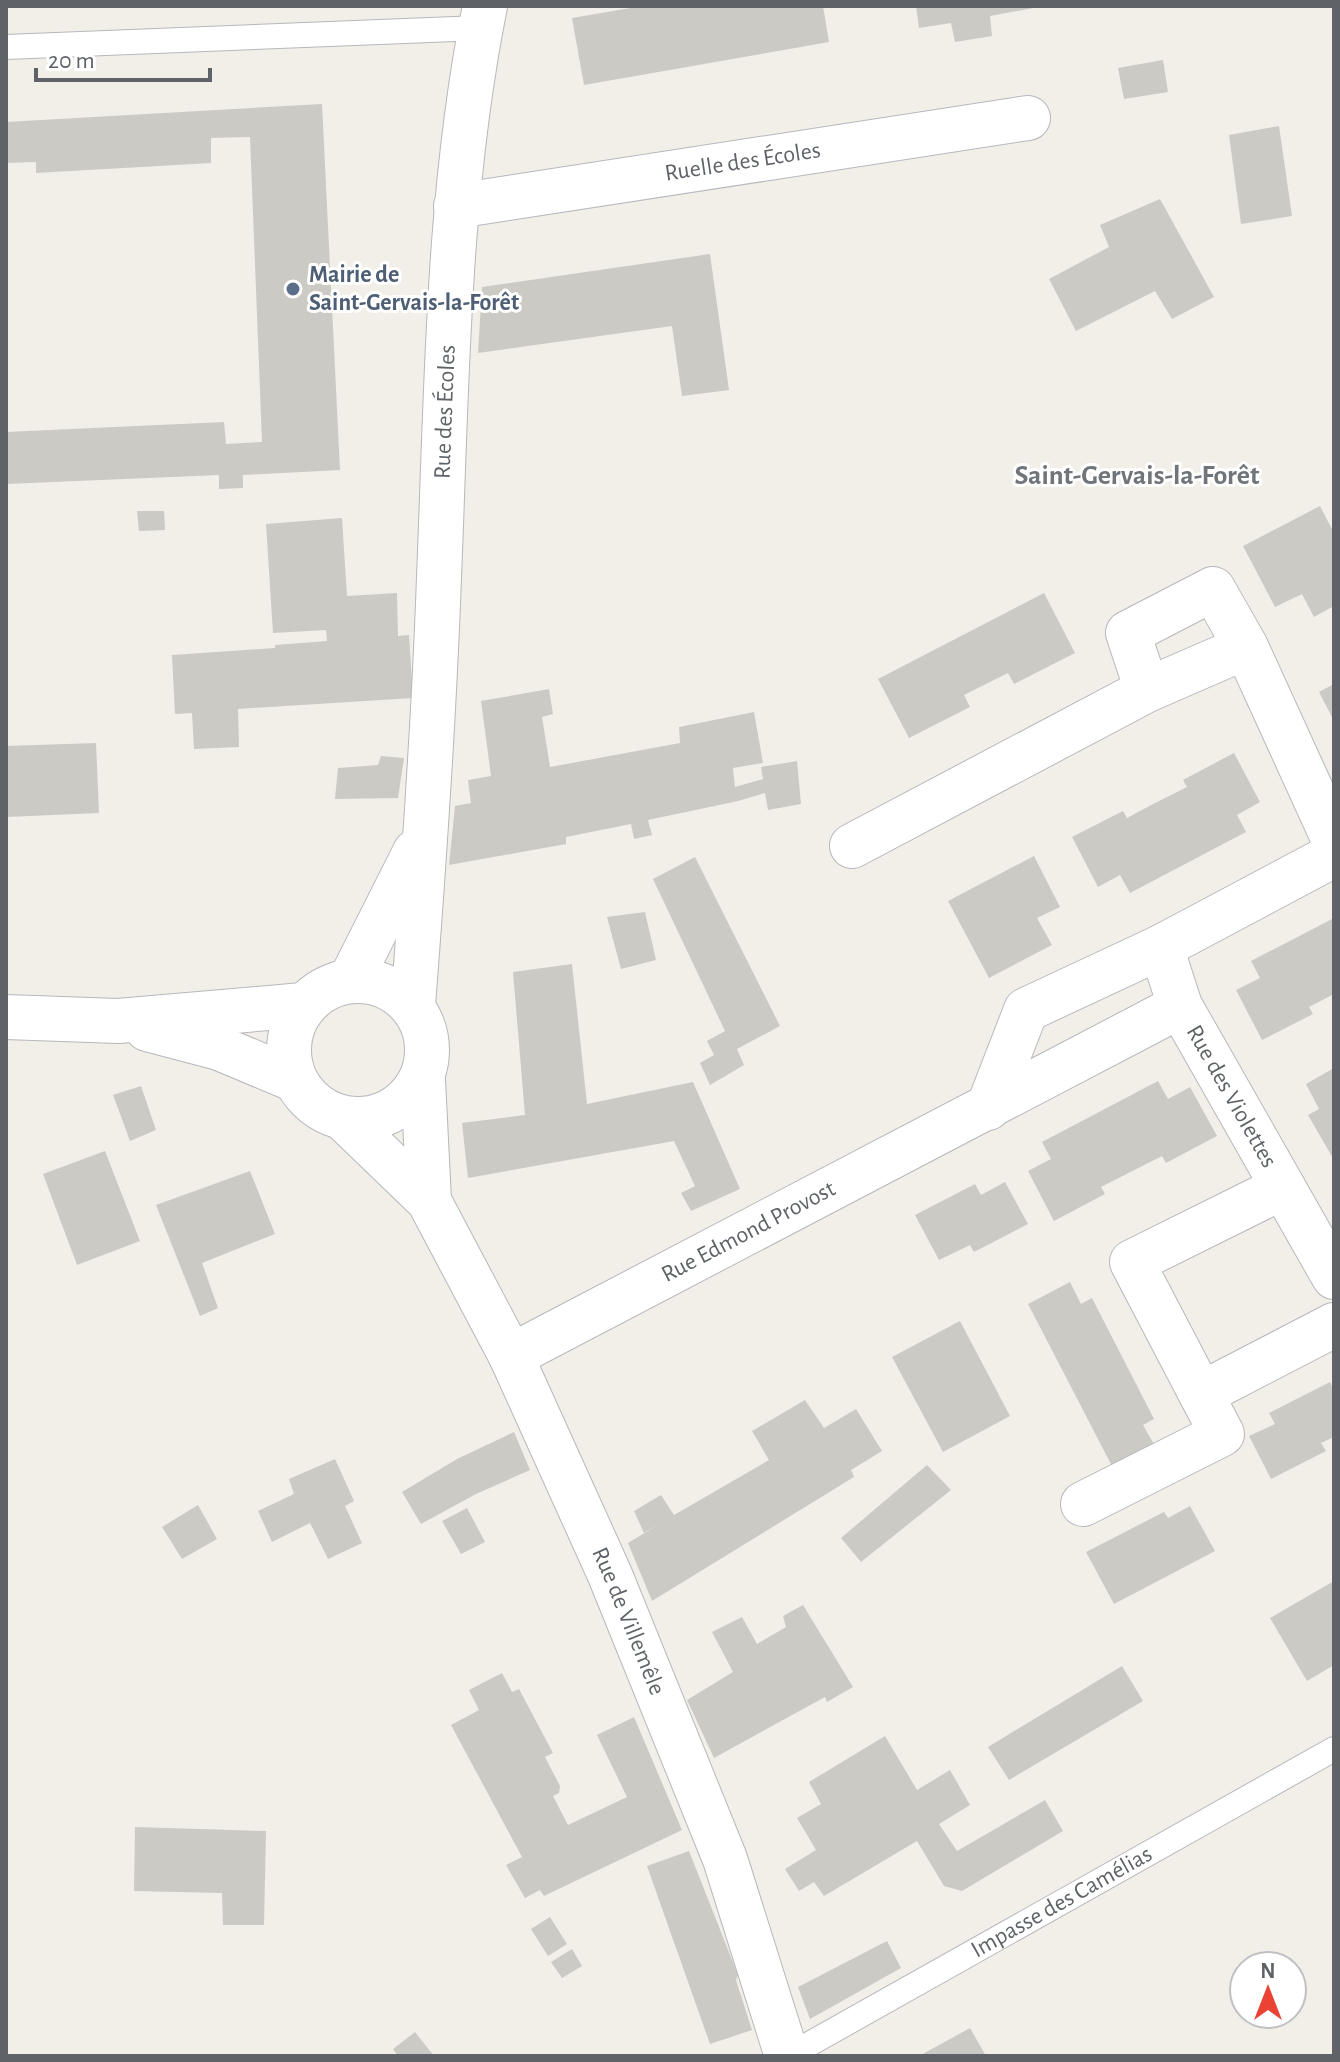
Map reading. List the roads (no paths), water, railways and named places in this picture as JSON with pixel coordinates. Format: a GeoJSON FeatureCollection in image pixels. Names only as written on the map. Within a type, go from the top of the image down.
{"type":"FeatureCollection","features":[{"type":"Feature","properties":{"kind":"street","name":"Rue des Écoles"},"geometry":{"type":"LineString","coordinates":[[413,1005],[440,575],[448,312],[456,206],[482,17]]}},
{"type":"Feature","properties":{"kind":"street","name":"Ruelle des Écoles"},"geometry":{"type":"LineString","coordinates":[[456,206],[1028,118]]}},
{"type":"Feature","properties":{"kind":"street"},"geometry":{"type":"LineString","coordinates":[[1147,690],[1128,633],[1213,589],[1246,647],[1334,840]]}},
{"type":"Feature","properties":{"kind":"street"},"geometry":{"type":"LineString","coordinates":[[852,846],[1147,690],[1246,647]]}},
{"type":"Feature","properties":{"kind":"street","name":"Rue des Écoles"},"geometry":{"type":"LineString","coordinates":[[351,979],[410,866],[427,820]]}},
{"type":"Feature","properties":{"kind":"street"},"geometry":{"type":"LineString","coordinates":[[988,1108],[1026,1010],[1161,947],[1334,855]]}},
{"type":"Feature","properties":{"kind":"street"},"geometry":{"type":"LineString","coordinates":[[1161,947],[1180,1006]]}},
{"type":"Feature","properties":{"kind":"street"},"geometry":{"type":"LineString","coordinates":[[118,1021],[219,1048],[293,1079],[319,1110],[345,1120],[392,1113],[423,1080],[428,1041],[413,1005],[387,985],[351,979],[324,988],[303,1005],[289,1034],[293,1079]]}},
{"type":"Feature","properties":{"kind":"street"},"geometry":{"type":"LineString","coordinates":[[6,1017],[118,1021],[303,1005]]}},
{"type":"Feature","properties":{"kind":"street","name":"Rue Edmond Provost"},"geometry":{"type":"LineString","coordinates":[[511,1356],[1180,1006]]}},
{"type":"Feature","properties":{"kind":"street","name":"Rue des Violettes"},"geometry":{"type":"LineString","coordinates":[[1180,1006],[1334,1277]]}},
{"type":"Feature","properties":{"kind":"street","name":"Rue de Villemêle"},"geometry":{"type":"LineString","coordinates":[[423,1080],[429,1201]]}},
{"type":"Feature","properties":{"kind":"street","name":"Rue de Villemêle"},"geometry":{"type":"LineString","coordinates":[[345,1120],[429,1201],[511,1356],[610,1575],[725,1859],[787,2056]]}},
{"type":"Feature","properties":{"kind":"street","name":"Rue des Violettes"},"geometry":{"type":"LineString","coordinates":[[1083,1504],[1222,1434],[1132,1262],[1283,1187]]}},
{"type":"Feature","properties":{"kind":"street"},"geometry":{"type":"LineString","coordinates":[[1201,1394],[1334,1325]]}},
{"type":"Feature","properties":{"kind":"lane"},"geometry":{"type":"LineString","coordinates":[[6,47],[482,17]]}},
{"type":"Feature","properties":{"kind":"lane","name":"Impasse des Camélias"},"geometry":{"type":"LineString","coordinates":[[787,2056],[1334,1749]]}},
{"type":"Feature","properties":{"kind":"place","name":"Mairie de Saint-Gervais-la-Forêt"},"geometry":{"type":"Point","coordinates":[293,289]}},
{"type":"Feature","properties":{"kind":"district","name":"Saint-Gervais-la-Forêt"},"geometry":{"type":"Point","coordinates":[1137,476]}}]}
